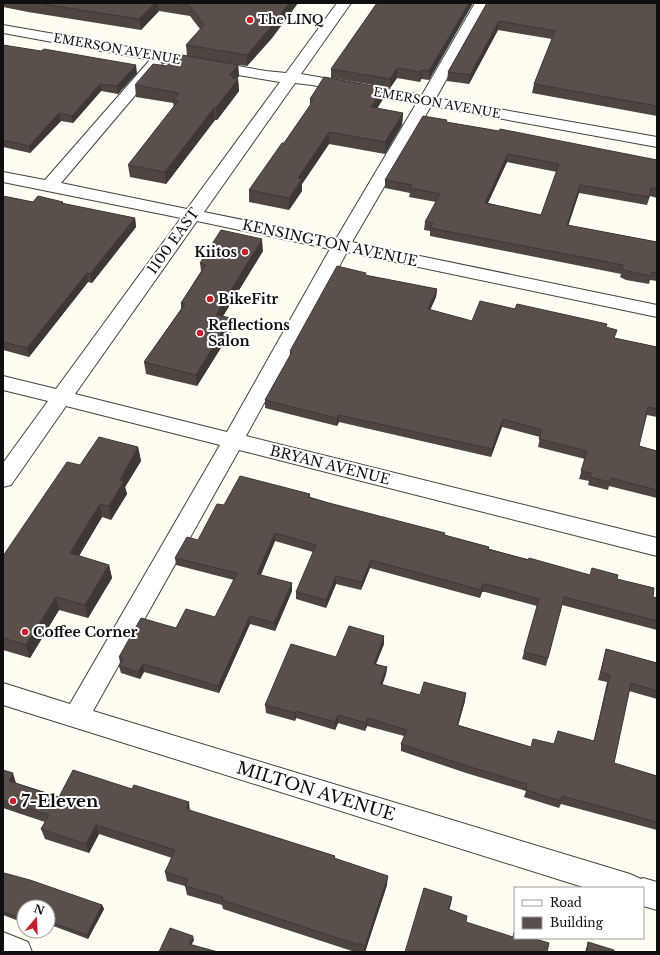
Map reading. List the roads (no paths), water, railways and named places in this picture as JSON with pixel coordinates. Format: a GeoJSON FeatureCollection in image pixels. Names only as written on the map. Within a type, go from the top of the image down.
{"type":"FeatureCollection","features":[{"type":"Feature","properties":{"kind":"street","name":"1100 EAST"},"geometry":{"type":"LineString","coordinates":[[3,479],[344,3]]}},
{"type":"Feature","properties":{"kind":"street"},"geometry":{"type":"LineString","coordinates":[[76,717],[342,245],[482,3]]}},
{"type":"Feature","properties":{"kind":"street","name":"EMERSON AVENUE"},"geometry":{"type":"LineString","coordinates":[[3,29],[266,76],[312,80],[657,142]]}},
{"type":"Feature","properties":{"kind":"street"},"geometry":{"type":"LineString","coordinates":[[49,186],[160,57]]}},
{"type":"Feature","properties":{"kind":"street","name":"KENSINGTON AVENUE"},"geometry":{"type":"LineString","coordinates":[[3,177],[342,245],[657,311]]}},
{"type":"Feature","properties":{"kind":"street","name":"BRYAN AVENUE"},"geometry":{"type":"LineString","coordinates":[[3,383],[657,547]]}},
{"type":"Feature","properties":{"kind":"street","name":"MILTON AVENUE"},"geometry":{"type":"LineString","coordinates":[[3,694],[627,887]]}},
{"type":"Feature","properties":{"kind":"street"},"geometry":{"type":"LineString","coordinates":[[644,892],[657,896]]}},
{"type":"Feature","properties":{"kind":"street"},"geometry":{"type":"LineString","coordinates":[[3,947],[17,952]]}},
{"type":"Feature","properties":{"kind":"place","name":"The LINQ"},"geometry":{"type":"Point","coordinates":[250,20]}},
{"type":"Feature","properties":{"kind":"place","name":"Kiitos"},"geometry":{"type":"Point","coordinates":[245,252]}},
{"type":"Feature","properties":{"kind":"place","name":"BikeFitr"},"geometry":{"type":"Point","coordinates":[210,299]}},
{"type":"Feature","properties":{"kind":"place","name":"Reflections Salon"},"geometry":{"type":"Point","coordinates":[200,333]}},
{"type":"Feature","properties":{"kind":"place","name":"Coffee Corner"},"geometry":{"type":"Point","coordinates":[25,632]}},
{"type":"Feature","properties":{"kind":"place","name":"7-Eleven"},"geometry":{"type":"Point","coordinates":[13,801]}}]}
